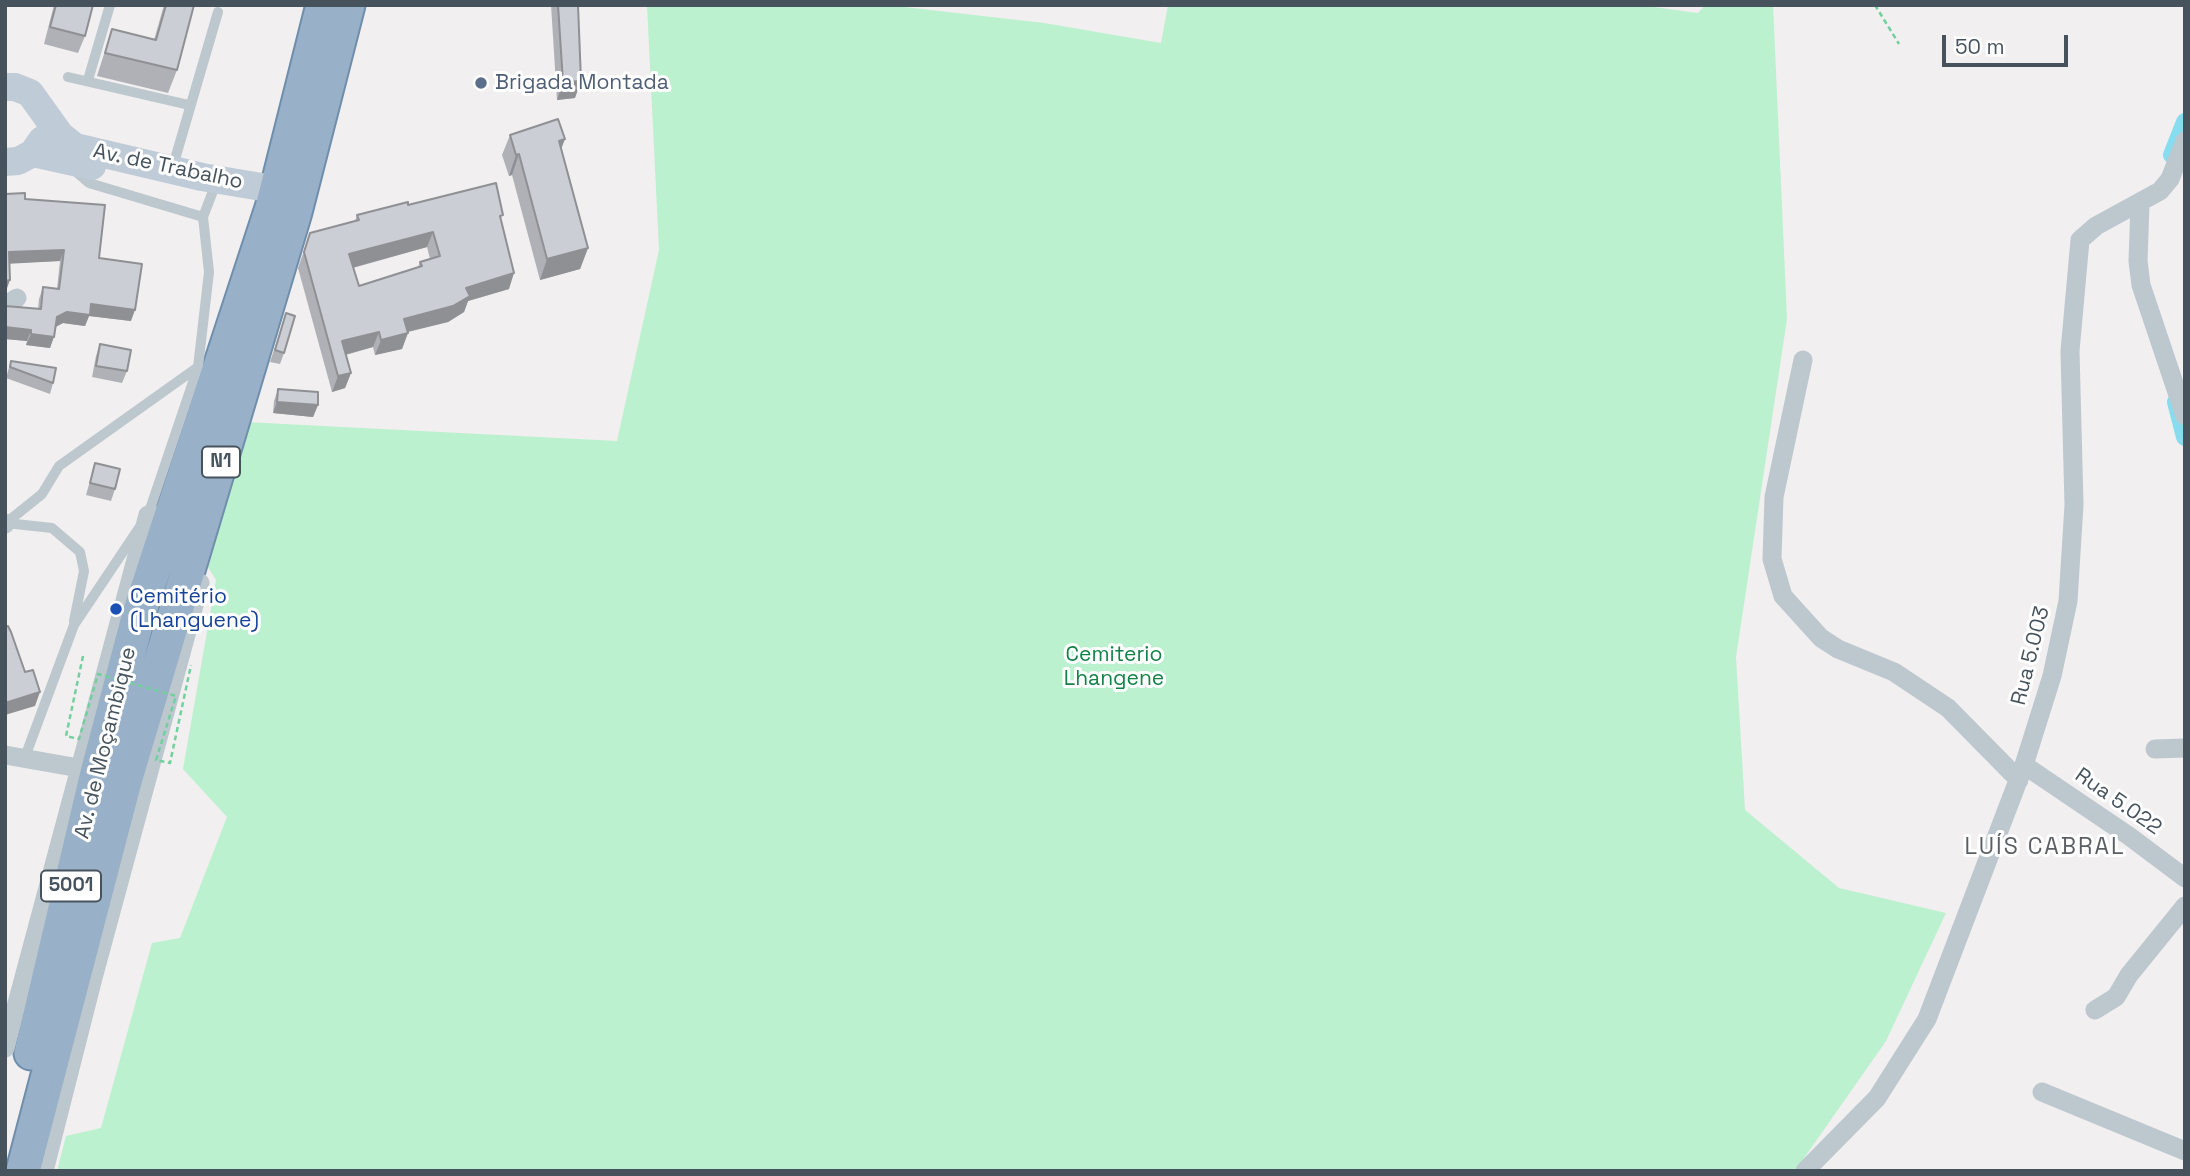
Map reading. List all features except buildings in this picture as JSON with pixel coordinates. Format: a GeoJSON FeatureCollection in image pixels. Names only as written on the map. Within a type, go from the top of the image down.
{"type":"FeatureCollection","features":[{"type":"Feature","properties":{"kind":"highway","name":"N1"},"geometry":{"type":"LineString","coordinates":[[139,614],[160,516],[286,201],[323,5]]}},
{"type":"Feature","properties":{"kind":"highway","name":"N1"},"geometry":{"type":"LineString","coordinates":[[140,730],[209,502],[286,201],[348,5]]}},
{"type":"Feature","properties":{"kind":"highway","name":"Av. de Moçambique"},"geometry":{"type":"LineString","coordinates":[[5,1158],[97,773],[139,614]]}},
{"type":"Feature","properties":{"kind":"highway","name":"Av. de Moçambique"},"geometry":{"type":"LineString","coordinates":[[23,1171],[140,730]]}},
{"type":"Feature","properties":{"kind":"main road","name":"Av. de Trabalho"},"geometry":{"type":"LineString","coordinates":[[5,87],[15,87],[30,93],[60,135],[75,147],[286,201]]}},
{"type":"Feature","properties":{"kind":"main road"},"geometry":{"type":"LineString","coordinates":[[5,162],[18,161],[33,153],[43,138],[43,111]]}},
{"type":"Feature","properties":{"kind":"main road"},"geometry":{"type":"LineString","coordinates":[[33,153],[213,191],[286,201]]}},
{"type":"Feature","properties":{"kind":"street","name":"Rua 5.003"},"geometry":{"type":"LineString","coordinates":[[1805,1171],[1877,1098],[1927,1019],[2022,772],[2052,676],[2068,601],[2074,505],[2070,351],[2080,240],[2096,226],[2160,191],[2170,179],[2185,141]]}},
{"type":"Feature","properties":{"kind":"street"},"geometry":{"type":"LineString","coordinates":[[2140,204],[2138,261],[2141,285],[2185,416]]}},
{"type":"Feature","properties":{"kind":"street","name":"Rua 5.022"},"geometry":{"type":"LineString","coordinates":[[1802,360],[1774,497],[1772,559],[1783,596],[1821,638],[1838,649],[1894,672],[1948,708],[2022,772],[2129,836],[2185,878]]}},
{"type":"Feature","properties":{"kind":"street"},"geometry":{"type":"LineString","coordinates":[[44,1171],[93,978],[200,584],[211,531],[209,502]]}},
{"type":"Feature","properties":{"kind":"street"},"geometry":{"type":"LineString","coordinates":[[5,1048],[79,768],[96,716],[106,668],[160,516]]}},
{"type":"Feature","properties":{"kind":"street"},"geometry":{"type":"LineString","coordinates":[[2155,749],[2185,748]]}},
{"type":"Feature","properties":{"kind":"street"},"geometry":{"type":"LineString","coordinates":[[15,756],[79,768]]}},
{"type":"Feature","properties":{"kind":"street"},"geometry":{"type":"LineString","coordinates":[[2095,1010],[2116,997],[2129,975],[2185,906]]}},
{"type":"Feature","properties":{"kind":"street"},"geometry":{"type":"LineString","coordinates":[[2042,1092],[2185,1151]]}},
{"type":"Feature","properties":{"kind":"lane"},"geometry":{"type":"LineString","coordinates":[[88,80],[110,5]]}},
{"type":"Feature","properties":{"kind":"lane"},"geometry":{"type":"LineString","coordinates":[[172,170],[218,12]]}},
{"type":"Feature","properties":{"kind":"lane"},"geometry":{"type":"LineString","coordinates":[[68,77],[189,105]]}},
{"type":"Feature","properties":{"kind":"lane"},"geometry":{"type":"LineString","coordinates":[[67,160],[89,183],[204,217]]}},
{"type":"Feature","properties":{"kind":"lane"},"geometry":{"type":"LineString","coordinates":[[74,625],[160,516],[198,367],[209,272],[204,217],[213,191]]}},
{"type":"Feature","properties":{"kind":"lane"},"geometry":{"type":"LineString","coordinates":[[5,523],[42,494],[59,466],[198,367]]}},
{"type":"Feature","properties":{"kind":"lane"},"geometry":{"type":"LineString","coordinates":[[5,523],[52,528],[80,552],[84,571],[74,625],[15,756]]}},
{"type":"Feature","properties":{"kind":"path"},"geometry":{"type":"LineString","coordinates":[[1875,5],[1899,44]]}},
{"type":"Feature","properties":{"kind":"path"},"geometry":{"type":"LineString","coordinates":[[83,656],[66,736],[79,738],[98,674],[176,696],[156,760],[170,763],[191,665]]}},
{"type":"Feature","properties":{"kind":"green space","name":"Cemiterio Lhangene"},"geometry":{"type":"Polygon","coordinates":[[[647,5],[887,5],[1044,23],[1161,43],[1168,5],[1639,5],[1698,13],[1705,5],[1773,5],[1787,319],[1736,657],[1745,810],[1839,888],[1946,913],[1886,1041],[1795,1171],[57,1171],[66,1136],[101,1128],[152,943],[180,938],[227,817],[183,769],[216,580],[206,564],[245,422],[617,441],[659,250],[647,5]]]}},
{"type":"Feature","properties":{"kind":"waterway"},"geometry":{"type":"LineString","coordinates":[[2172,155],[2185,122]]}},
{"type":"Feature","properties":{"kind":"waterway"},"geometry":{"type":"LineString","coordinates":[[2176,402],[2185,437]]}},
{"type":"Feature","properties":{"kind":"place","name":"Brigada Montada"},"geometry":{"type":"Point","coordinates":[481,83]}},
{"type":"Feature","properties":{"kind":"place","name":"Cemitério (Lhanguene)"},"geometry":{"type":"Point","coordinates":[116,609]}},
{"type":"Feature","properties":{"kind":"district","name":"LUÍS CABRAL"},"geometry":{"type":"Point","coordinates":[2045,848]}}]}
